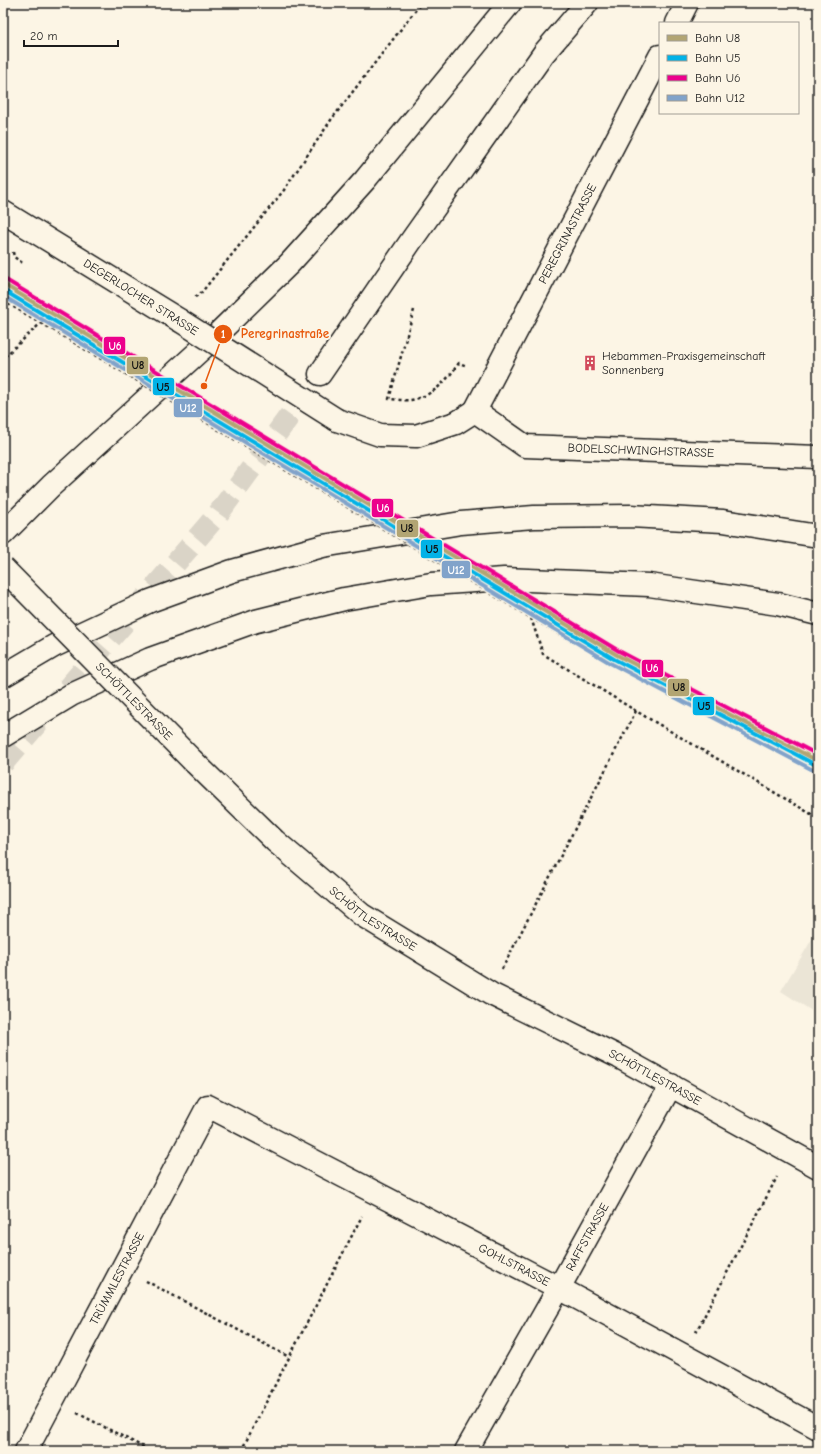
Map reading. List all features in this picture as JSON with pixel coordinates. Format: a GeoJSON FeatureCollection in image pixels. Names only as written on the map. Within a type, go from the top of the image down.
{"type":"FeatureCollection","features":[{"type":"Feature","properties":{"kind":"main road"},"geometry":{"type":"LineString","coordinates":[[3,534],[51,486],[207,344],[290,262],[365,180],[510,3]]}},
{"type":"Feature","properties":{"kind":"main road"},"geometry":{"type":"LineString","coordinates":[[320,374],[411,241],[544,53],[587,3]]}},
{"type":"Feature","properties":{"kind":"main road"},"geometry":{"type":"LineString","coordinates":[[678,22],[687,3]]}},
{"type":"Feature","properties":{"kind":"main road","name":"PEREGRINASTRASSE"},"geometry":{"type":"LineString","coordinates":[[475,411],[659,58]]}},
{"type":"Feature","properties":{"kind":"main road","name":"DEGERLOCHER STRASSE"},"geometry":{"type":"LineString","coordinates":[[3,212],[337,420],[380,435],[416,436],[456,423],[475,411]]}},
{"type":"Feature","properties":{"kind":"main road","name":"BODELSCHWINGHSTRASSE"},"geometry":{"type":"LineString","coordinates":[[475,411],[525,446],[818,457]]}},
{"type":"Feature","properties":{"kind":"main road"},"geometry":{"type":"LineString","coordinates":[[3,676],[54,646],[150,601],[232,571],[323,546],[461,523],[534,517],[630,516],[723,521],[818,536]]}},
{"type":"Feature","properties":{"kind":"main road","name":"SCHÖTTLESTRASSE"},"geometry":{"type":"LineString","coordinates":[[3,568],[193,761],[275,841],[362,915],[491,994],[619,1057],[818,1167]]}},
{"type":"Feature","properties":{"kind":"main road"},"geometry":{"type":"LineString","coordinates":[[3,736],[72,696],[150,658],[256,621],[344,599],[431,584],[504,579],[649,585],[778,604],[818,614]]}},
{"type":"Feature","properties":{"kind":"main road","name":"RAFFSTRASSE"},"geometry":{"type":"LineString","coordinates":[[466,1451],[559,1288],[671,1085]]}},
{"type":"Feature","properties":{"kind":"main road","name":"GOHLSTRASSE"},"geometry":{"type":"LineString","coordinates":[[208,1106],[559,1288],[818,1428]]}},
{"type":"Feature","properties":{"kind":"main road","name":"TRÜMMLESTRASSE"},"geometry":{"type":"LineString","coordinates":[[26,1451],[208,1106]]}},
{"type":"Feature","properties":{"kind":"path"},"geometry":{"type":"LineString","coordinates":[[173,317],[201,293],[284,190],[331,120],[421,3]]}},
{"type":"Feature","properties":{"kind":"path"},"geometry":{"type":"LineString","coordinates":[[14,257],[24,264]]}},
{"type":"Feature","properties":{"kind":"path"},"geometry":{"type":"LineString","coordinates":[[3,301],[600,658]]}},
{"type":"Feature","properties":{"kind":"path"},"geometry":{"type":"LineString","coordinates":[[414,310],[389,399],[411,400],[430,393],[446,380],[459,363],[493,378]]}},
{"type":"Feature","properties":{"kind":"path"},"geometry":{"type":"LineString","coordinates":[[3,358],[40,323]]}},
{"type":"Feature","properties":{"kind":"path"},"geometry":{"type":"LineString","coordinates":[[531,618],[543,654],[636,711],[818,818]]}},
{"type":"Feature","properties":{"kind":"path"},"geometry":{"type":"LineString","coordinates":[[491,994],[502,969],[636,711]]}},
{"type":"Feature","properties":{"kind":"path"},"geometry":{"type":"LineString","coordinates":[[684,1355],[790,1151]]}},
{"type":"Feature","properties":{"kind":"path"},"geometry":{"type":"LineString","coordinates":[[241,1451],[374,1192]]}},
{"type":"Feature","properties":{"kind":"path"},"geometry":{"type":"LineString","coordinates":[[122,1268],[289,1357]]}},
{"type":"Feature","properties":{"kind":"path"},"geometry":{"type":"LineString","coordinates":[[53,1400],[151,1451]]}},
{"type":"Feature","properties":{"kind":"shaded area"},"geometry":{"type":"Polygon","coordinates":[[[818,929],[818,1015],[781,991],[818,929]]]}},
{"type":"Feature","properties":{"kind":"tunnel"},"geometry":{"type":"LineString","coordinates":[[3,763],[218,514],[320,374]]}},
{"type":"Feature","properties":{"kind":"rail line","name":"U6"},"geometry":{"type":"LineString","coordinates":[[6,280],[619,651],[818,755]]}},
{"type":"Feature","properties":{"kind":"rail line","name":"U8"},"geometry":{"type":"LineString","coordinates":[[3,284],[617,655],[818,761]]}},
{"type":"Feature","properties":{"kind":"rail line","name":"U5"},"geometry":{"type":"LineString","coordinates":[[3,290],[614,659],[816,765]]}},
{"type":"Feature","properties":{"kind":"rail line","name":"U12"},"geometry":{"type":"LineString","coordinates":[[3,296],[612,664],[813,770]]}},
{"type":"Feature","properties":{"kind":"place","name":"Hebammen-Praxisgemeinschaft Sonnenberg"},"geometry":{"type":"Point","coordinates":[590,363]}},
{"type":"Feature","properties":{"kind":"place","name":"Peregrinastraße"},"geometry":{"type":"Point","coordinates":[204,386]}}]}
